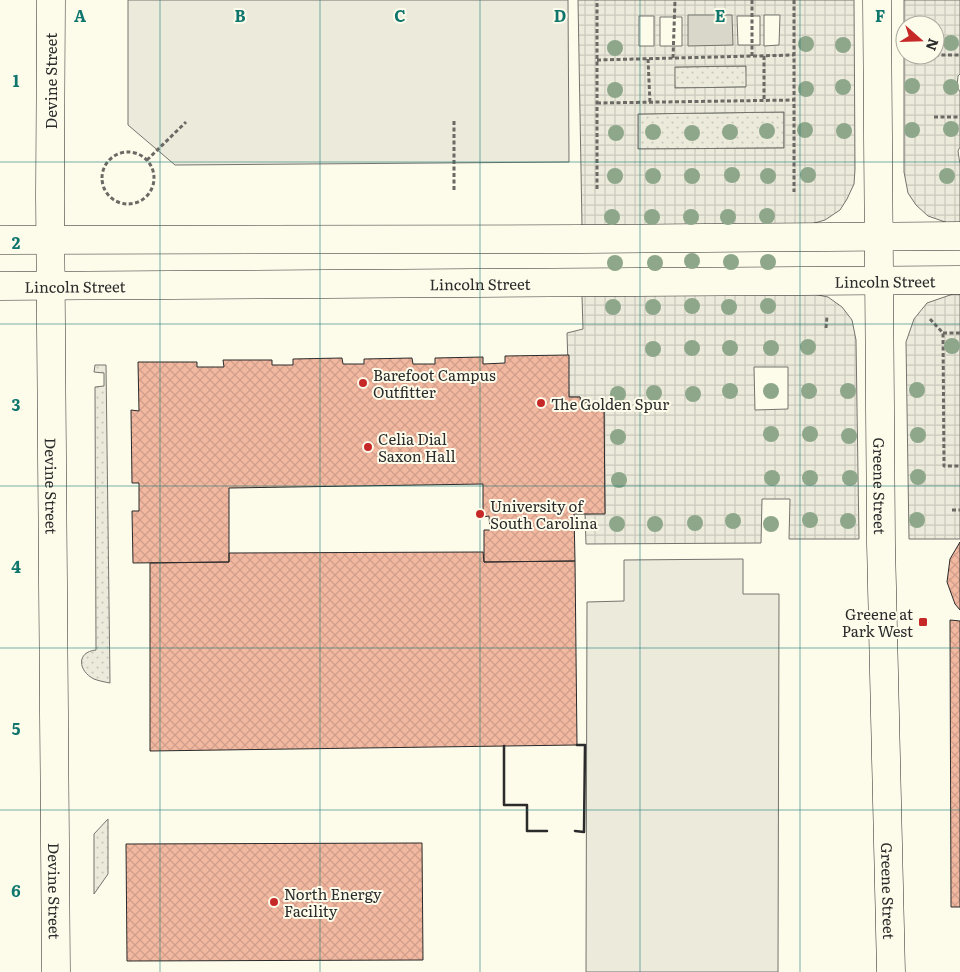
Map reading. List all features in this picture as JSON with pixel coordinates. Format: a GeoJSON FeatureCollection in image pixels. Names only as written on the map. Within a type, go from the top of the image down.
{"type":"FeatureCollection","features":[{"type":"Feature","properties":{"kind":"street","name":"Devine Street"},"geometry":{"type":"LineString","coordinates":[[51,0],[56,972]]}},
{"type":"Feature","properties":{"kind":"street","name":"Greene Street"},"geometry":{"type":"LineString","coordinates":[[877,0],[881,544],[891,972]]}},
{"type":"Feature","properties":{"kind":"street"},"geometry":{"type":"LineString","coordinates":[[0,240],[584,240],[960,236]]}},
{"type":"Feature","properties":{"kind":"street","name":"Lincoln Street"},"geometry":{"type":"LineString","coordinates":[[0,286],[563,284],[960,280]]}},
{"type":"Feature","properties":{"kind":"path"},"geometry":{"type":"LineString","coordinates":[[597,0],[597,188]]}},
{"type":"Feature","properties":{"kind":"path"},"geometry":{"type":"LineString","coordinates":[[673,58],[675,0]]}},
{"type":"Feature","properties":{"kind":"path"},"geometry":{"type":"LineString","coordinates":[[752,0],[752,56]]}},
{"type":"Feature","properties":{"kind":"path"},"geometry":{"type":"LineString","coordinates":[[794,0],[794,192]]}},
{"type":"Feature","properties":{"kind":"path"},"geometry":{"type":"LineString","coordinates":[[598,60],[794,55]]}},
{"type":"Feature","properties":{"kind":"path"},"geometry":{"type":"LineString","coordinates":[[945,55],[960,55]]}},
{"type":"Feature","properties":{"kind":"path"},"geometry":{"type":"LineString","coordinates":[[764,56],[764,100]]}},
{"type":"Feature","properties":{"kind":"path"},"geometry":{"type":"LineString","coordinates":[[648,59],[650,103]]}},
{"type":"Feature","properties":{"kind":"path"},"geometry":{"type":"LineString","coordinates":[[597,103],[794,100]]}},
{"type":"Feature","properties":{"kind":"path"},"geometry":{"type":"LineString","coordinates":[[934,117],[960,117]]}},
{"type":"Feature","properties":{"kind":"path"},"geometry":{"type":"LineString","coordinates":[[454,119],[454,190]]}},
{"type":"Feature","properties":{"kind":"path"},"geometry":{"type":"LineString","coordinates":[[147,160],[186,122]]}},
{"type":"Feature","properties":{"kind":"path"},"geometry":{"type":"LineString","coordinates":[[129,152],[137,153],[147,160],[154,172],[154,181],[152,190],[147,196],[140,202],[123,204],[109,196],[102,180],[106,163],[112,157],[120,153],[129,152]]}},
{"type":"Feature","properties":{"kind":"path"},"geometry":{"type":"LineString","coordinates":[[826,328],[827,316]]}},
{"type":"Feature","properties":{"kind":"path"},"geometry":{"type":"LineString","coordinates":[[930,319],[943,333],[944,466],[960,466]]}},
{"type":"Feature","properties":{"kind":"path"},"geometry":{"type":"LineString","coordinates":[[943,333],[960,333]]}},
{"type":"Feature","properties":{"kind":"path"},"geometry":{"type":"LineString","coordinates":[[952,510],[960,510]]}},
{"type":"Feature","properties":{"kind":"shaded area"},"geometry":{"type":"Polygon","coordinates":[[[128,0],[568,0],[569,162],[175,165],[128,125],[128,0]]]}},
{"type":"Feature","properties":{"kind":"shaded area"},"geometry":{"type":"Polygon","coordinates":[[[578,0],[854,0],[854,184],[840,210],[825,220],[811,224],[582,226],[578,0]],[[764,15],[764,46],[779,45],[780,15],[764,15]],[[639,16],[639,46],[654,46],[654,16],[639,16]],[[737,16],[738,45],[760,45],[760,16],[737,16]],[[660,17],[660,46],[682,46],[682,17],[660,17]],[[746,66],[675,67],[675,88],[746,87],[746,66]],[[784,112],[638,114],[638,149],[784,148],[784,112]]]}},
{"type":"Feature","properties":{"kind":"shaded area"},"geometry":{"type":"Polygon","coordinates":[[[904,0],[960,0],[960,74],[957,86],[960,92],[960,147],[958,151],[960,164],[960,223],[948,223],[928,216],[916,205],[908,193],[904,172],[904,65],[945,65],[945,15],[904,15],[904,0]]]}},
{"type":"Feature","properties":{"kind":"shaded area"},"geometry":{"type":"Polygon","coordinates":[[[688,15],[732,15],[733,45],[688,46],[688,15]]]}},
{"type":"Feature","properties":{"kind":"shaded area"},"geometry":{"type":"Polygon","coordinates":[[[746,66],[747,87],[675,88],[674,67],[746,66]]]}},
{"type":"Feature","properties":{"kind":"shaded area"},"geometry":{"type":"Polygon","coordinates":[[[784,112],[784,148],[638,149],[638,114],[784,112]]]}},
{"type":"Feature","properties":{"kind":"shaded area"},"geometry":{"type":"Polygon","coordinates":[[[813,294],[828,297],[842,307],[852,320],[856,340],[859,539],[789,539],[790,499],[762,499],[761,543],[586,544],[585,514],[605,513],[604,404],[581,403],[580,397],[569,397],[567,333],[583,329],[582,296],[813,294]],[[754,367],[755,410],[788,409],[788,367],[754,367]]]}},
{"type":"Feature","properties":{"kind":"shaded area"},"geometry":{"type":"Polygon","coordinates":[[[953,294],[960,294],[960,539],[909,539],[906,342],[914,319],[927,303],[953,294]]]}},
{"type":"Feature","properties":{"kind":"shaded area"},"geometry":{"type":"Polygon","coordinates":[[[95,365],[106,365],[110,683],[96,680],[89,676],[82,667],[81,662],[85,654],[96,650],[95,387],[104,386],[104,373],[94,372],[95,365]]]}},
{"type":"Feature","properties":{"kind":"shaded area"},"geometry":{"type":"Polygon","coordinates":[[[743,559],[743,594],[779,594],[778,972],[586,972],[587,602],[624,601],[624,560],[743,559]]]}},
{"type":"Feature","properties":{"kind":"shaded area"},"geometry":{"type":"Polygon","coordinates":[[[108,819],[108,874],[94,894],[94,834],[108,819]]]}},
{"type":"Feature","properties":{"kind":"building","name":"Celia Dial Saxon Hall"},"geometry":{"type":"Polygon","coordinates":[[[569,355],[569,397],[580,397],[581,403],[604,403],[605,514],[574,514],[575,561],[484,562],[484,530],[490,530],[489,516],[483,517],[483,484],[229,488],[229,562],[133,563],[132,511],[139,511],[139,483],[132,483],[131,410],[139,411],[138,362],[197,362],[197,367],[224,367],[223,360],[272,360],[272,365],[293,365],[293,359],[342,358],[343,364],[364,364],[364,359],[412,358],[413,364],[435,364],[435,358],[483,357],[483,364],[505,363],[505,356],[569,355]]]}},
{"type":"Feature","properties":{"kind":"building"},"geometry":{"type":"Polygon","coordinates":[[[960,542],[960,610],[955,604],[947,582],[950,559],[960,542]]]}},
{"type":"Feature","properties":{"kind":"building"},"geometry":{"type":"Polygon","coordinates":[[[483,552],[484,562],[575,561],[577,745],[150,751],[150,563],[229,562],[229,553],[483,552]]]}},
{"type":"Feature","properties":{"kind":"building"},"geometry":{"type":"Polygon","coordinates":[[[950,620],[960,621],[960,907],[951,907],[950,620]]]}},
{"type":"Feature","properties":{"kind":"building","name":"North Energy Facility"},"geometry":{"type":"Polygon","coordinates":[[[422,843],[423,960],[127,961],[126,844],[422,843]]]}},
{"type":"Feature","properties":{"kind":"wall"},"geometry":{"type":"LineString","coordinates":[[575,831],[584,832],[585,745],[577,745]]}},
{"type":"Feature","properties":{"kind":"wall"},"geometry":{"type":"LineString","coordinates":[[504,746],[504,805],[527,805],[527,831],[547,831]]}},
{"type":"Feature","properties":{"kind":"place","name":"Barefoot Campus Outfitter"},"geometry":{"type":"Point","coordinates":[363,383]}},
{"type":"Feature","properties":{"kind":"place","name":"The Golden Spur"},"geometry":{"type":"Point","coordinates":[541,403]}},
{"type":"Feature","properties":{"kind":"place","name":"Celia Dial Saxon Hall"},"geometry":{"type":"Point","coordinates":[368,447]}},
{"type":"Feature","properties":{"kind":"place","name":"University of South Carolina"},"geometry":{"type":"Point","coordinates":[480,514]}},
{"type":"Feature","properties":{"kind":"place","name":"Greene at Park West"},"geometry":{"type":"Point","coordinates":[923,622]}},
{"type":"Feature","properties":{"kind":"place","name":"North Energy Facility"},"geometry":{"type":"Point","coordinates":[274,902]}}]}
